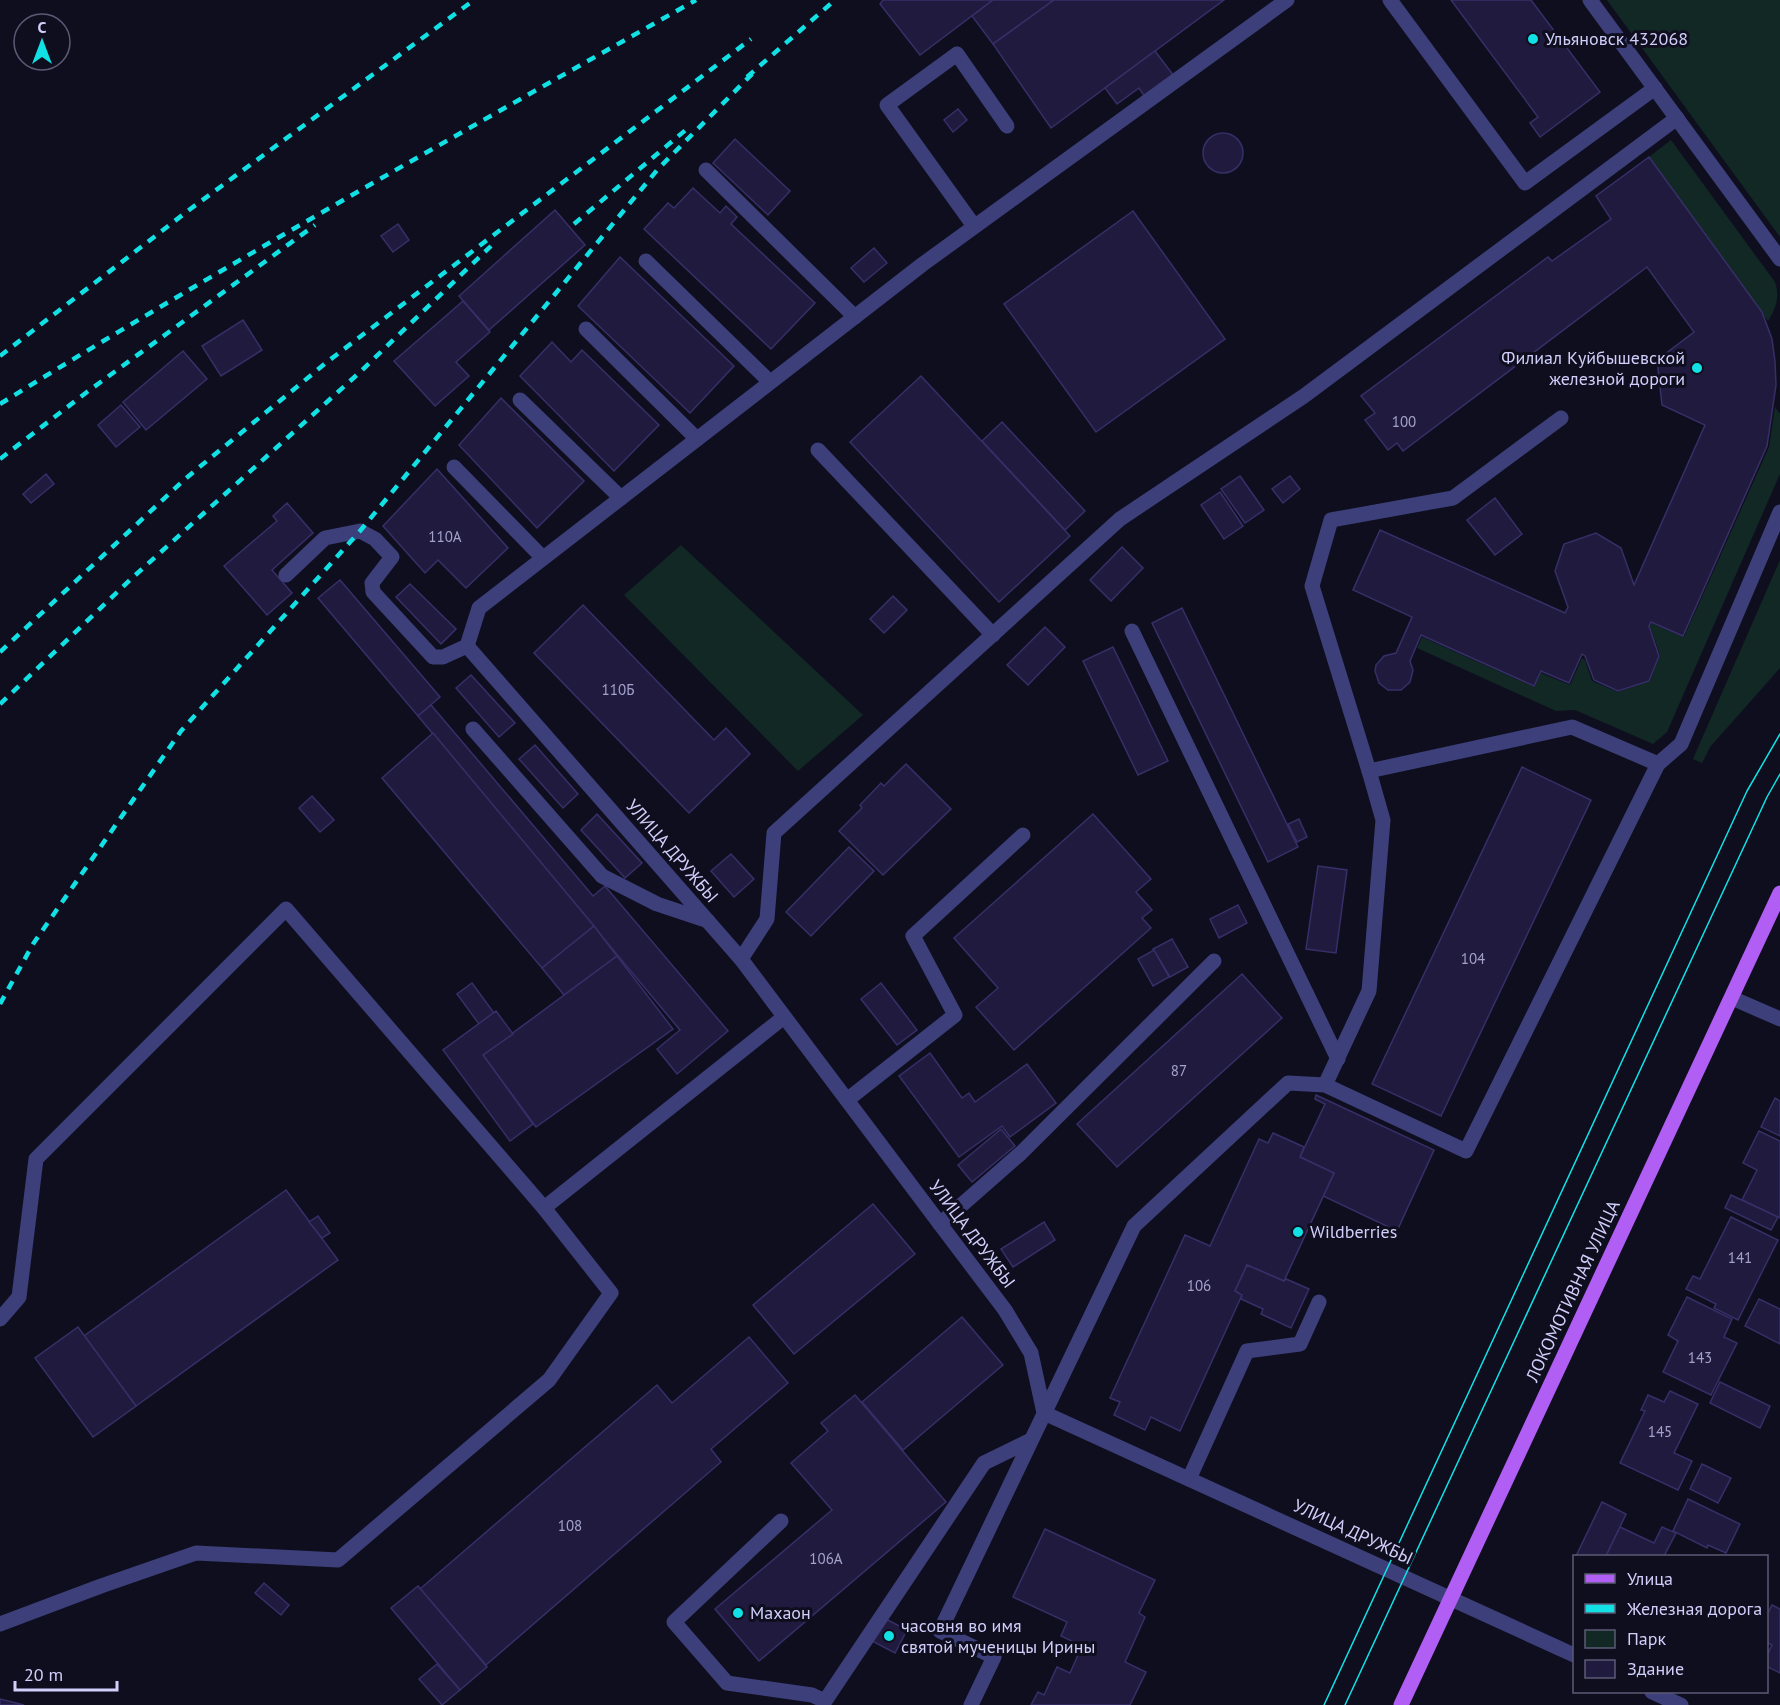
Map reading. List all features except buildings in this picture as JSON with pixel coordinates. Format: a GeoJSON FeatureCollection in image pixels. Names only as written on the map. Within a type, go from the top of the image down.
{"type":"FeatureCollection","features":[{"type":"Feature","properties":{"kind":"main road","name":"ЛОКОМОТИВНАЯ УЛИЦА"},"geometry":{"type":"LineString","coordinates":[[1401,1705],[1780,893]]}},
{"type":"Feature","properties":{"kind":"street"},"geometry":{"type":"LineString","coordinates":[[286,575],[325,538],[360,531],[375,539],[392,557],[372,583],[373,592],[433,657],[443,657],[467,646],[478,608],[974,226],[1287,0]]}},
{"type":"Feature","properties":{"kind":"street"},"geometry":{"type":"LineString","coordinates":[[1390,0],[1526,183],[1655,88]]}},
{"type":"Feature","properties":{"kind":"street"},"geometry":{"type":"LineString","coordinates":[[1590,0],[1780,259]]}},
{"type":"Feature","properties":{"kind":"street"},"geometry":{"type":"LineString","coordinates":[[974,226],[887,105],[957,54],[1007,126]]}},
{"type":"Feature","properties":{"kind":"street"},"geometry":{"type":"LineString","coordinates":[[741,959],[767,920],[774,833],[1120,519],[1304,396],[1677,118]]}},
{"type":"Feature","properties":{"kind":"street"},"geometry":{"type":"LineString","coordinates":[[706,170],[855,317]]}},
{"type":"Feature","properties":{"kind":"street"},"geometry":{"type":"LineString","coordinates":[[646,261],[771,382]]}},
{"type":"Feature","properties":{"kind":"street"},"geometry":{"type":"LineString","coordinates":[[586,329],[697,439]]}},
{"type":"Feature","properties":{"kind":"street"},"geometry":{"type":"LineString","coordinates":[[520,400],[621,498]]}},
{"type":"Feature","properties":{"kind":"street"},"geometry":{"type":"LineString","coordinates":[[1325,1085],[1369,991],[1383,820],[1312,586],[1332,520],[1453,498],[1561,418]]}},
{"type":"Feature","properties":{"kind":"street"},"geometry":{"type":"LineString","coordinates":[[818,450],[993,635]]}},
{"type":"Feature","properties":{"kind":"street"},"geometry":{"type":"LineString","coordinates":[[454,467],[543,558]]}},
{"type":"Feature","properties":{"kind":"street"},"geometry":{"type":"LineString","coordinates":[[971,1705],[994,1657],[940,1631],[1134,1226],[1288,1083],[1325,1085],[1466,1151],[1658,764],[1681,744],[1780,512]]}},
{"type":"Feature","properties":{"kind":"street"},"geometry":{"type":"LineString","coordinates":[[1132,631],[1338,1059]]}},
{"type":"Feature","properties":{"kind":"street","name":"УЛИЦА ДРУЖБЫ"},"geometry":{"type":"LineString","coordinates":[[467,646],[741,959],[1005,1310],[1030,1353],[1044,1413],[1573,1654]]}},
{"type":"Feature","properties":{"kind":"street"},"geometry":{"type":"LineString","coordinates":[[1369,771],[1572,726],[1658,764]]}},
{"type":"Feature","properties":{"kind":"street"},"geometry":{"type":"LineString","coordinates":[[473,729],[602,876],[657,904],[708,921]]}},
{"type":"Feature","properties":{"kind":"street"},"geometry":{"type":"LineString","coordinates":[[847,1100],[955,1015],[913,936],[1023,835]]}},
{"type":"Feature","properties":{"kind":"street"},"geometry":{"type":"LineString","coordinates":[[0,1319],[19,1297],[36,1160],[286,909],[544,1208],[611,1293],[549,1380],[338,1560],[196,1553],[0,1624]]}},
{"type":"Feature","properties":{"kind":"street"},"geometry":{"type":"LineString","coordinates":[[940,1224],[1017,1157],[1214,962]]}},
{"type":"Feature","properties":{"kind":"street"},"geometry":{"type":"LineString","coordinates":[[1732,998],[1780,1019]]}},
{"type":"Feature","properties":{"kind":"street"},"geometry":{"type":"LineString","coordinates":[[544,1208],[784,1017]]}},
{"type":"Feature","properties":{"kind":"street"},"geometry":{"type":"LineString","coordinates":[[1189,1479],[1247,1351],[1300,1344],[1319,1302]]}},
{"type":"Feature","properties":{"kind":"street"},"geometry":{"type":"LineString","coordinates":[[782,1521],[674,1622],[727,1683],[812,1695],[828,1703],[984,1462],[1031,1440]]}},
{"type":"Feature","properties":{"kind":"street"},"geometry":{"type":"LineString","coordinates":[[1654,1693],[1681,1705]]}},
{"type":"Feature","properties":{"kind":"green space"},"geometry":{"type":"Polygon","coordinates":[[[1607,0],[1780,0],[1780,237],[1607,0]]]}},
{"type":"Feature","properties":{"kind":"green space"},"geometry":{"type":"Polygon","coordinates":[[[1671,140],[1775,282],[1776,302],[1768,321],[1649,157],[1671,140]]]}},
{"type":"Feature","properties":{"kind":"green space"},"geometry":{"type":"Polygon","coordinates":[[[1775,407],[1780,414],[1780,474],[1667,732],[1653,744],[1575,710],[1556,711],[1417,648],[1422,637],[1534,687],[1541,673],[1570,685],[1582,658],[1585,660],[1592,681],[1618,692],[1650,681],[1660,655],[1651,623],[1684,637],[1769,447],[1775,407]]]}},
{"type":"Feature","properties":{"kind":"green space"},"geometry":{"type":"Polygon","coordinates":[[[681,545],[863,715],[798,771],[624,595],[681,545]]]}},
{"type":"Feature","properties":{"kind":"green space"},"geometry":{"type":"Polygon","coordinates":[[[1780,560],[1780,668],[1710,747],[1702,763],[1693,759],[1780,560]]]}},
{"type":"Feature","properties":{"kind":"tram line"},"geometry":{"type":"LineString","coordinates":[[1324,1705],[1747,791],[1780,734]]}},
{"type":"Feature","properties":{"kind":"tram line"},"geometry":{"type":"LineString","coordinates":[[1345,1705],[1767,797],[1780,774]]}},
{"type":"Feature","properties":{"kind":"railway"},"geometry":{"type":"LineString","coordinates":[[0,356],[189,210],[474,0]]}},
{"type":"Feature","properties":{"kind":"railway"},"geometry":{"type":"LineString","coordinates":[[0,404],[259,249],[696,0]]}},
{"type":"Feature","properties":{"kind":"railway"},"geometry":{"type":"LineString","coordinates":[[747,77],[835,0]]}},
{"type":"Feature","properties":{"kind":"railway"},"geometry":{"type":"LineString","coordinates":[[0,652],[185,479],[327,362],[751,39]]}},
{"type":"Feature","properties":{"kind":"railway"},"geometry":{"type":"LineString","coordinates":[[0,1004],[33,944],[181,731],[360,531],[658,169],[754,72]]}},
{"type":"Feature","properties":{"kind":"railway"},"geometry":{"type":"LineString","coordinates":[[574,224],[688,128]]}},
{"type":"Feature","properties":{"kind":"railway"},"geometry":{"type":"LineString","coordinates":[[0,459],[87,392],[315,225]]}},
{"type":"Feature","properties":{"kind":"railway"},"geometry":{"type":"LineString","coordinates":[[0,704],[131,579],[359,373],[491,246]]}},
{"type":"Feature","properties":{"kind":"place","name":"Ульяновск 432068"},"geometry":{"type":"Point","coordinates":[1533,39]}},
{"type":"Feature","properties":{"kind":"place","name":"Филиал Куйбышевской железной дороги"},"geometry":{"type":"Point","coordinates":[1697,368]}},
{"type":"Feature","properties":{"kind":"place","name":"Wildberries"},"geometry":{"type":"Point","coordinates":[1298,1232]}},
{"type":"Feature","properties":{"kind":"place","name":"Махаон"},"geometry":{"type":"Point","coordinates":[738,1613]}},
{"type":"Feature","properties":{"kind":"place","name":"часовня во имя святой мученицы Ирины"},"geometry":{"type":"Point","coordinates":[889,1636]}}]}
